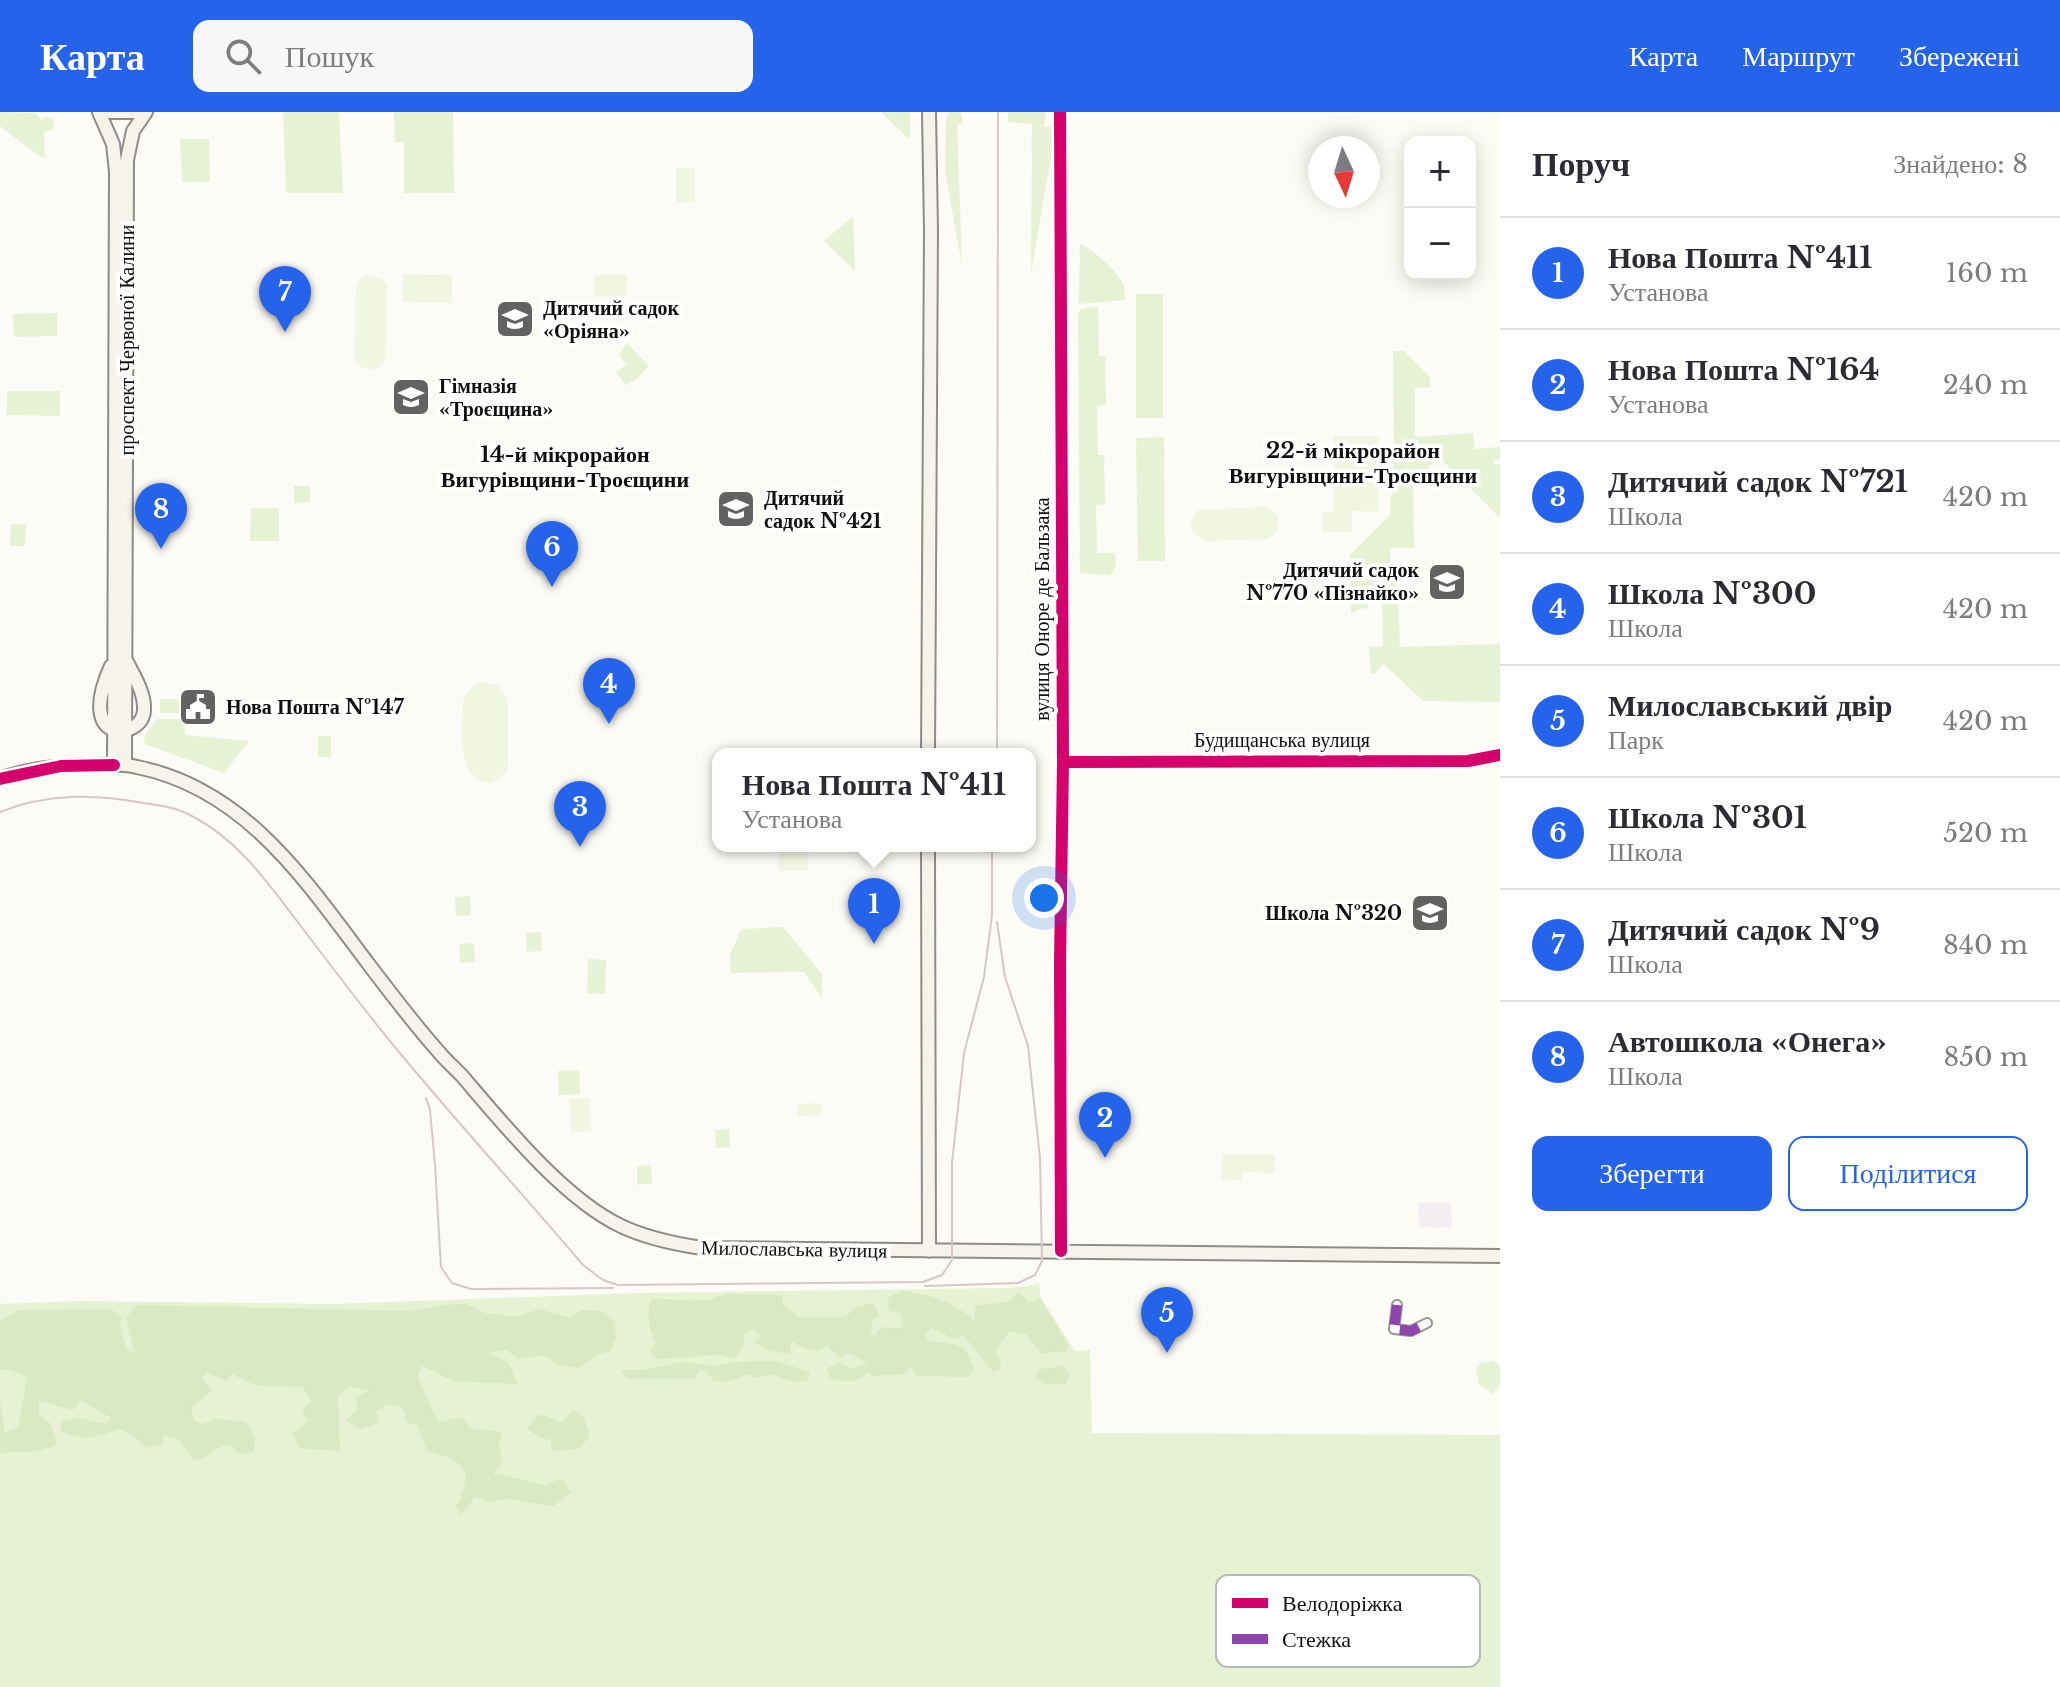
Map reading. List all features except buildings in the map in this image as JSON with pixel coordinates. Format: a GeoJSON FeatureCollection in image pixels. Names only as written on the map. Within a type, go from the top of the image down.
{"type":"FeatureCollection","features":[{"type":"Feature","properties":{"kind":"main road","name":"проспект Червоної Калини"},"geometry":{"type":"LineString","coordinates":[[99,112],[113,144],[116,172],[120,765]]}},
{"type":"Feature","properties":{"kind":"main road"},"geometry":{"type":"LineString","coordinates":[[110,112],[133,112]]}},
{"type":"Feature","properties":{"kind":"main road","name":"проспект Червоної Калини"},"geometry":{"type":"LineString","coordinates":[[120,659],[127,160],[133,131],[146,112]]}},
{"type":"Feature","properties":{"kind":"main road"},"geometry":{"type":"LineString","coordinates":[[928,748],[929,112]]}},
{"type":"Feature","properties":{"kind":"main road","name":"вулиця Оноре де Бальзака"},"geometry":{"type":"LineString","coordinates":[[1060,112],[1063,762],[1061,1251]]}},
{"type":"Feature","properties":{"kind":"main road"},"geometry":{"type":"LineString","coordinates":[[120,659],[103,684],[98,710],[107,726],[120,730]]}},
{"type":"Feature","properties":{"kind":"main road","name":"Милославська вулиця"},"geometry":{"type":"LineString","coordinates":[[0,779],[61,766],[120,765],[176,778],[211,794],[270,839],[439,1054],[503,1125],[558,1179],[622,1226],[675,1245],[702,1248],[1500,1256]]}},
{"type":"Feature","properties":{"kind":"main road"},"geometry":{"type":"LineString","coordinates":[[928,852],[929,1251]]}},
{"type":"Feature","properties":{"kind":"street","name":"Будищанська вулиця"},"geometry":{"type":"LineString","coordinates":[[1063,762],[1468,761],[1500,755]]}},
{"type":"Feature","properties":{"kind":"street"},"geometry":{"type":"LineString","coordinates":[[1397,1305],[1394,1329],[1411,1331],[1427,1323]]}},
{"type":"Feature","properties":{"kind":"shaded area"},"geometry":{"type":"Polygon","coordinates":[[[1418,1203],[1451,1203],[1452,1228],[1419,1227],[1418,1203]]]}},
{"type":"Feature","properties":{"kind":"green space"},"geometry":{"type":"Polygon","coordinates":[[[0,112],[35,113],[42,120],[45,117],[53,118],[54,129],[44,132],[45,158],[0,126],[0,112]]]}},
{"type":"Feature","properties":{"kind":"green space"},"geometry":{"type":"Polygon","coordinates":[[[283,112],[339,112],[343,193],[286,193],[283,112]]]}},
{"type":"Feature","properties":{"kind":"green space"},"geometry":{"type":"Polygon","coordinates":[[[394,112],[453,112],[454,193],[404,193],[404,143],[395,142],[394,112]]]}},
{"type":"Feature","properties":{"kind":"green space"},"geometry":{"type":"Polygon","coordinates":[[[881,112],[910,112],[910,140],[881,112]]]}},
{"type":"Feature","properties":{"kind":"green space"},"geometry":{"type":"Polygon","coordinates":[[[949,112],[960,112],[962,115],[962,124],[957,124],[962,266],[945,171],[946,120],[949,112]]]}},
{"type":"Feature","properties":{"kind":"green space"},"geometry":{"type":"Polygon","coordinates":[[[1008,112],[1046,112],[1044,127],[1053,127],[1052,152],[1031,273],[1032,124],[1008,122],[1008,112]]]}},
{"type":"Feature","properties":{"kind":"green space"},"geometry":{"type":"Polygon","coordinates":[[[180,139],[209,139],[210,182],[182,182],[180,139]]]}},
{"type":"Feature","properties":{"kind":"green space"},"geometry":{"type":"Polygon","coordinates":[[[676,168],[695,168],[695,202],[676,202],[676,168]]]}},
{"type":"Feature","properties":{"kind":"green space"},"geometry":{"type":"Polygon","coordinates":[[[853,216],[855,271],[824,241],[853,216]]]}},
{"type":"Feature","properties":{"kind":"green space"},"geometry":{"type":"Polygon","coordinates":[[[1080,244],[1098,255],[1117,275],[1124,286],[1125,300],[1079,304],[1080,244]]]}},
{"type":"Feature","properties":{"kind":"green space"},"geometry":{"type":"Polygon","coordinates":[[[403,274],[452,275],[452,303],[403,302],[403,274]]]}},
{"type":"Feature","properties":{"kind":"green space"},"geometry":{"type":"Polygon","coordinates":[[[367,275],[382,279],[387,285],[385,361],[370,369],[355,361],[356,285],[360,278],[367,275]]]}},
{"type":"Feature","properties":{"kind":"green space"},"geometry":{"type":"Polygon","coordinates":[[[594,275],[627,275],[627,296],[594,296],[594,275]]]}},
{"type":"Feature","properties":{"kind":"green space"},"geometry":{"type":"Polygon","coordinates":[[[1136,294],[1163,294],[1163,418],[1136,418],[1136,294]]]}},
{"type":"Feature","properties":{"kind":"green space"},"geometry":{"type":"Polygon","coordinates":[[[1098,306],[1099,356],[1105,356],[1106,405],[1097,406],[1098,455],[1104,455],[1105,504],[1096,505],[1097,553],[1115,553],[1116,567],[1110,575],[1080,573],[1078,314],[1081,309],[1098,306]]]}},
{"type":"Feature","properties":{"kind":"green space"},"geometry":{"type":"Polygon","coordinates":[[[57,313],[57,336],[14,337],[13,314],[57,313]]]}},
{"type":"Feature","properties":{"kind":"green space"},"geometry":{"type":"Polygon","coordinates":[[[627,343],[649,366],[626,385],[616,373],[626,364],[619,355],[627,343]]]}},
{"type":"Feature","properties":{"kind":"green space"},"geometry":{"type":"Polygon","coordinates":[[[1393,351],[1404,351],[1429,376],[1431,387],[1415,388],[1415,437],[1473,433],[1475,449],[1500,447],[1500,459],[1494,460],[1494,464],[1500,464],[1500,518],[1439,457],[1422,481],[1413,478],[1414,548],[1390,548],[1391,574],[1398,591],[1400,647],[1500,644],[1500,702],[1423,701],[1384,664],[1371,674],[1369,647],[1383,646],[1382,593],[1368,593],[1368,608],[1351,614],[1350,555],[1390,515],[1394,453],[1393,351]]]}},
{"type":"Feature","properties":{"kind":"green space"},"geometry":{"type":"Polygon","coordinates":[[[7,391],[60,391],[60,416],[7,415],[7,391]]]}},
{"type":"Feature","properties":{"kind":"green space"},"geometry":{"type":"Polygon","coordinates":[[[1334,436],[1379,436],[1379,512],[1352,511],[1352,532],[1322,532],[1322,512],[1334,511],[1334,436]]]}},
{"type":"Feature","properties":{"kind":"green space"},"geometry":{"type":"Polygon","coordinates":[[[1164,437],[1165,561],[1138,561],[1136,438],[1164,437]]]}},
{"type":"Feature","properties":{"kind":"green space"},"geometry":{"type":"Polygon","coordinates":[[[294,486],[310,486],[310,502],[294,503],[294,486]]]}},
{"type":"Feature","properties":{"kind":"green space"},"geometry":{"type":"Polygon","coordinates":[[[1263,507],[1278,516],[1277,532],[1268,539],[1204,541],[1192,531],[1191,521],[1198,510],[1263,507]]]}},
{"type":"Feature","properties":{"kind":"green space"},"geometry":{"type":"Polygon","coordinates":[[[251,508],[279,508],[279,541],[250,541],[251,508]]]}},
{"type":"Feature","properties":{"kind":"green space"},"geometry":{"type":"Polygon","coordinates":[[[11,524],[26,524],[25,546],[10,546],[11,524]]]}},
{"type":"Feature","properties":{"kind":"green space"},"geometry":{"type":"Polygon","coordinates":[[[479,682],[497,685],[508,698],[508,765],[506,773],[491,783],[479,780],[471,773],[463,752],[465,694],[479,682]]]}},
{"type":"Feature","properties":{"kind":"green space"},"geometry":{"type":"Polygon","coordinates":[[[160,699],[183,699],[183,713],[160,713],[160,699]]]}},
{"type":"Feature","properties":{"kind":"green space"},"geometry":{"type":"Polygon","coordinates":[[[157,719],[184,719],[185,735],[249,741],[224,773],[145,744],[144,736],[157,719]]]}},
{"type":"Feature","properties":{"kind":"green space"},"geometry":{"type":"Polygon","coordinates":[[[318,736],[331,736],[331,757],[318,757],[318,736]]]}},
{"type":"Feature","properties":{"kind":"green space"},"geometry":{"type":"Polygon","coordinates":[[[779,854],[808,854],[808,871],[779,871],[779,854]]]}},
{"type":"Feature","properties":{"kind":"green space"},"geometry":{"type":"Polygon","coordinates":[[[470,896],[471,915],[456,916],[455,897],[470,896]]]}},
{"type":"Feature","properties":{"kind":"green space"},"geometry":{"type":"Polygon","coordinates":[[[783,927],[822,974],[822,998],[804,972],[731,973],[730,955],[741,929],[783,927]]]}},
{"type":"Feature","properties":{"kind":"green space"},"geometry":{"type":"Polygon","coordinates":[[[541,932],[542,951],[527,952],[526,933],[541,932]]]}},
{"type":"Feature","properties":{"kind":"green space"},"geometry":{"type":"Polygon","coordinates":[[[474,943],[475,962],[460,963],[459,944],[474,943]]]}},
{"type":"Feature","properties":{"kind":"green space"},"geometry":{"type":"Polygon","coordinates":[[[588,959],[606,960],[605,994],[587,993],[588,959]]]}},
{"type":"Feature","properties":{"kind":"green space"},"geometry":{"type":"Polygon","coordinates":[[[579,1070],[580,1094],[559,1095],[558,1071],[579,1070]]]}},
{"type":"Feature","properties":{"kind":"green space"},"geometry":{"type":"Polygon","coordinates":[[[590,1098],[591,1131],[571,1132],[569,1099],[590,1098]]]}},
{"type":"Feature","properties":{"kind":"green space"},"geometry":{"type":"Polygon","coordinates":[[[821,1103],[821,1115],[798,1116],[798,1104],[821,1103]]]}},
{"type":"Feature","properties":{"kind":"green space"},"geometry":{"type":"Polygon","coordinates":[[[729,1129],[730,1147],[716,1148],[715,1130],[729,1129]]]}},
{"type":"Feature","properties":{"kind":"green space"},"geometry":{"type":"Polygon","coordinates":[[[1222,1154],[1275,1154],[1274,1173],[1242,1172],[1241,1180],[1222,1179],[1222,1154]]]}},
{"type":"Feature","properties":{"kind":"green space"},"geometry":{"type":"Polygon","coordinates":[[[651,1165],[652,1183],[637,1185],[637,1166],[651,1165]]]}},
{"type":"Feature","properties":{"kind":"green space"},"geometry":{"type":"Polygon","coordinates":[[[1039,1282],[1041,1298],[1075,1351],[1090,1350],[1092,1433],[1500,1435],[1500,1687],[0,1687],[0,1304],[79,1301],[331,1304],[639,1293],[1029,1286],[1039,1282]]]}},
{"type":"Feature","properties":{"kind":"green space"},"geometry":{"type":"Polygon","coordinates":[[[901,1291],[940,1300],[974,1320],[975,1306],[1007,1302],[1019,1293],[1028,1302],[1040,1298],[1068,1345],[1066,1353],[1055,1351],[1042,1354],[1026,1334],[1009,1332],[997,1348],[996,1356],[1001,1369],[993,1372],[964,1336],[954,1339],[932,1328],[926,1333],[927,1340],[957,1345],[967,1352],[974,1369],[968,1377],[916,1376],[911,1366],[904,1374],[873,1376],[868,1372],[860,1379],[846,1381],[830,1378],[827,1368],[839,1363],[853,1369],[867,1363],[850,1353],[841,1359],[827,1345],[819,1351],[803,1348],[791,1341],[790,1354],[770,1351],[754,1342],[761,1337],[754,1329],[745,1334],[743,1347],[734,1359],[720,1355],[658,1359],[650,1352],[656,1343],[649,1321],[652,1299],[707,1300],[727,1294],[782,1295],[783,1305],[799,1317],[845,1317],[857,1307],[873,1303],[880,1316],[872,1320],[874,1337],[881,1327],[903,1327],[901,1313],[889,1311],[888,1298],[901,1291]]]}},
{"type":"Feature","properties":{"kind":"green space"},"geometry":{"type":"Polygon","coordinates":[[[467,1304],[485,1313],[516,1317],[539,1309],[568,1317],[583,1310],[601,1311],[614,1321],[616,1338],[611,1351],[599,1354],[578,1368],[559,1365],[543,1355],[518,1359],[506,1350],[489,1353],[509,1363],[517,1384],[453,1381],[422,1366],[417,1376],[439,1422],[462,1417],[470,1428],[502,1432],[499,1446],[503,1462],[493,1473],[545,1485],[561,1478],[571,1492],[554,1506],[507,1499],[488,1502],[475,1497],[461,1515],[456,1507],[465,1484],[463,1468],[450,1459],[427,1451],[417,1424],[407,1423],[402,1407],[388,1404],[376,1411],[379,1423],[360,1429],[346,1420],[358,1409],[356,1398],[370,1390],[351,1387],[338,1395],[340,1451],[299,1448],[293,1433],[308,1421],[302,1410],[311,1401],[302,1387],[256,1385],[233,1373],[226,1381],[207,1372],[202,1379],[212,1391],[191,1407],[194,1420],[201,1424],[217,1419],[246,1422],[255,1437],[254,1451],[242,1455],[229,1445],[194,1460],[178,1439],[163,1435],[163,1444],[146,1448],[120,1429],[89,1437],[67,1434],[60,1429],[63,1420],[79,1418],[106,1424],[111,1418],[80,1400],[73,1410],[39,1401],[39,1415],[51,1424],[57,1445],[38,1451],[0,1453],[0,1400],[5,1432],[18,1428],[27,1377],[11,1370],[0,1370],[0,1321],[19,1310],[111,1309],[121,1316],[120,1326],[127,1351],[134,1352],[126,1318],[136,1305],[413,1311],[467,1304]]]}},
{"type":"Feature","properties":{"kind":"green space"},"geometry":{"type":"Polygon","coordinates":[[[775,1361],[810,1372],[807,1381],[788,1381],[773,1374],[757,1378],[747,1374],[732,1381],[714,1381],[706,1372],[699,1370],[694,1379],[630,1379],[624,1376],[622,1370],[644,1370],[681,1362],[717,1366],[734,1362],[775,1361]]]}},
{"type":"Feature","properties":{"kind":"green space"},"geometry":{"type":"Polygon","coordinates":[[[1493,1361],[1500,1366],[1500,1384],[1493,1394],[1479,1385],[1476,1368],[1481,1363],[1493,1361]]]}},
{"type":"Feature","properties":{"kind":"green space"},"geometry":{"type":"Polygon","coordinates":[[[1062,1365],[1070,1374],[1065,1384],[1044,1384],[1036,1377],[1040,1368],[1062,1365]]]}},
{"type":"Feature","properties":{"kind":"green space"},"geometry":{"type":"Polygon","coordinates":[[[573,1410],[584,1418],[590,1436],[579,1449],[551,1451],[551,1440],[541,1438],[526,1428],[540,1414],[562,1422],[573,1410]]]}},
{"type":"Feature","properties":{"kind":"tram line"},"geometry":{"type":"LineString","coordinates":[[997,748],[998,112]]}},
{"type":"Feature","properties":{"kind":"tram line"},"geometry":{"type":"LineString","coordinates":[[0,812],[53,798],[107,798],[178,810],[223,836],[264,878],[409,1064],[583,1265],[603,1280],[618,1285],[923,1282],[942,1275],[952,1260],[952,1163],[964,1053],[984,977],[992,915],[992,852]]}},
{"type":"Feature","properties":{"kind":"tram line"},"geometry":{"type":"LineString","coordinates":[[925,1286],[1018,1283],[1035,1275],[1042,1261],[1040,1158],[1028,1046],[1005,977],[997,922]]}},
{"type":"Feature","properties":{"kind":"tram line"},"geometry":{"type":"LineString","coordinates":[[426,1098],[435,1165],[441,1267],[452,1283],[471,1289],[613,1288]]}},
{"type":"Feature","properties":{"kind":"marked path"},"geometry":{"type":"LineString","coordinates":[[1397,1305],[1394,1329],[1411,1331],[1427,1323]]}},
{"type":"Feature","properties":{"kind":"cycle path"},"geometry":{"type":"LineString","coordinates":[[1060,112],[1063,762],[1061,1251]]}},
{"type":"Feature","properties":{"kind":"cycle path"},"geometry":{"type":"LineString","coordinates":[[1063,762],[1468,761],[1500,755]]}},
{"type":"Feature","properties":{"kind":"cycle path"},"geometry":{"type":"LineString","coordinates":[[0,779],[61,766],[114,765]]}},
{"type":"Feature","properties":{"kind":"place","name":"Дитячий садок «Оріяна»"},"geometry":{"type":"Point","coordinates":[515,319]}},
{"type":"Feature","properties":{"kind":"place","name":"Дитячий садок №9"},"geometry":{"type":"Point","coordinates":[285,332]}},
{"type":"Feature","properties":{"kind":"place","name":"Гімназія «Троєщина»"},"geometry":{"type":"Point","coordinates":[411,397]}},
{"type":"Feature","properties":{"kind":"place","name":"Дитячий садок №421"},"geometry":{"type":"Point","coordinates":[736,509]}},
{"type":"Feature","properties":{"kind":"place","name":"Автошкола «Онега»"},"geometry":{"type":"Point","coordinates":[161,549]}},
{"type":"Feature","properties":{"kind":"place","name":"Дитячий садок №770 «Пізнайко»"},"geometry":{"type":"Point","coordinates":[1447,582]}},
{"type":"Feature","properties":{"kind":"place","name":"Школа №301"},"geometry":{"type":"Point","coordinates":[552,587]}},
{"type":"Feature","properties":{"kind":"place","name":"Нова Пошта №147"},"geometry":{"type":"Point","coordinates":[198,707]}},
{"type":"Feature","properties":{"kind":"place","name":"Школа №300"},"geometry":{"type":"Point","coordinates":[609,724]}},
{"type":"Feature","properties":{"kind":"place","name":"Дитячий садок №721"},"geometry":{"type":"Point","coordinates":[580,847]}},
{"type":"Feature","properties":{"kind":"place","name":"Школа №320"},"geometry":{"type":"Point","coordinates":[1430,913]}},
{"type":"Feature","properties":{"kind":"place","name":"Нова Пошта №411"},"geometry":{"type":"Point","coordinates":[874,944]}},
{"type":"Feature","properties":{"kind":"place","name":"Нова Пошта №164"},"geometry":{"type":"Point","coordinates":[1105,1158]}},
{"type":"Feature","properties":{"kind":"place","name":"Милославський двір"},"geometry":{"type":"Point","coordinates":[1167,1353]}},
{"type":"Feature","properties":{"kind":"district","name":"22-й мікрорайон Вигурівщини-Троєщини"},"geometry":{"type":"Point","coordinates":[1353,462]}},
{"type":"Feature","properties":{"kind":"district","name":"14-й мікрорайон Вигурівщини-Троєщини"},"geometry":{"type":"Point","coordinates":[565,466]}}]}
